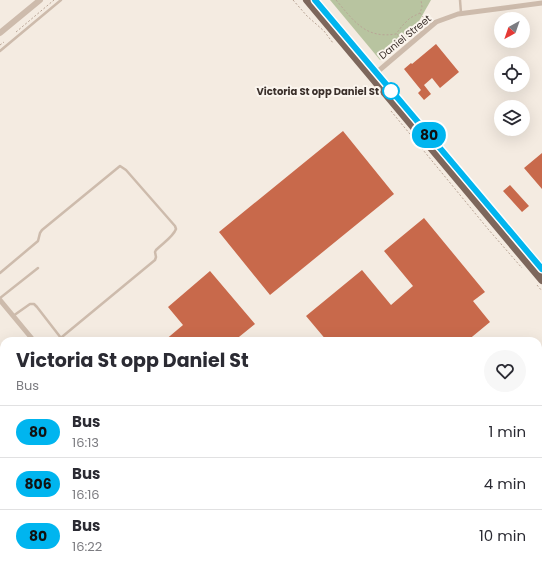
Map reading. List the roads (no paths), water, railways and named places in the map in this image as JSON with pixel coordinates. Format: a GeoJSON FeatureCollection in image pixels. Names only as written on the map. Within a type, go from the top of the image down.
{"type":"FeatureCollection","features":[{"type":"Feature","properties":{"kind":"main road"},"geometry":{"type":"LineString","coordinates":[[308,0],[539,282]]}},
{"type":"Feature","properties":{"kind":"main road"},"geometry":{"type":"LineString","coordinates":[[315,0],[542,269]]}},
{"type":"Feature","properties":{"kind":"street"},"geometry":{"type":"LineString","coordinates":[[0,33],[40,0]]}},
{"type":"Feature","properties":{"kind":"street","name":"Daniel Street"},"geometry":{"type":"LineString","coordinates":[[376,73],[436,22],[458,14],[542,3]]}},
{"type":"Feature","properties":{"kind":"street"},"geometry":{"type":"LineString","coordinates":[[0,299],[31,337]]}},
{"type":"Feature","properties":{"kind":"lane"},"geometry":{"type":"LineString","coordinates":[[0,51],[61,0]]}},
{"type":"Feature","properties":{"kind":"lane"},"geometry":{"type":"LineString","coordinates":[[460,0],[462,14]]}},
{"type":"Feature","properties":{"kind":"lane"},"geometry":{"type":"LineString","coordinates":[[0,273],[38,241],[42,230],[112,172],[120,166],[126,170],[176,229],[171,236],[156,250],[155,260],[62,337]]}},
{"type":"Feature","properties":{"kind":"lane"},"geometry":{"type":"LineString","coordinates":[[0,299],[38,268]]}},
{"type":"Feature","properties":{"kind":"lane"},"geometry":{"type":"LineString","coordinates":[[13,316],[30,304],[34,304],[60,337]]}},
{"type":"Feature","properties":{"kind":"place","name":"Victoria St opp Daniel St"},"geometry":{"type":"Point","coordinates":[391,91]}}]}
